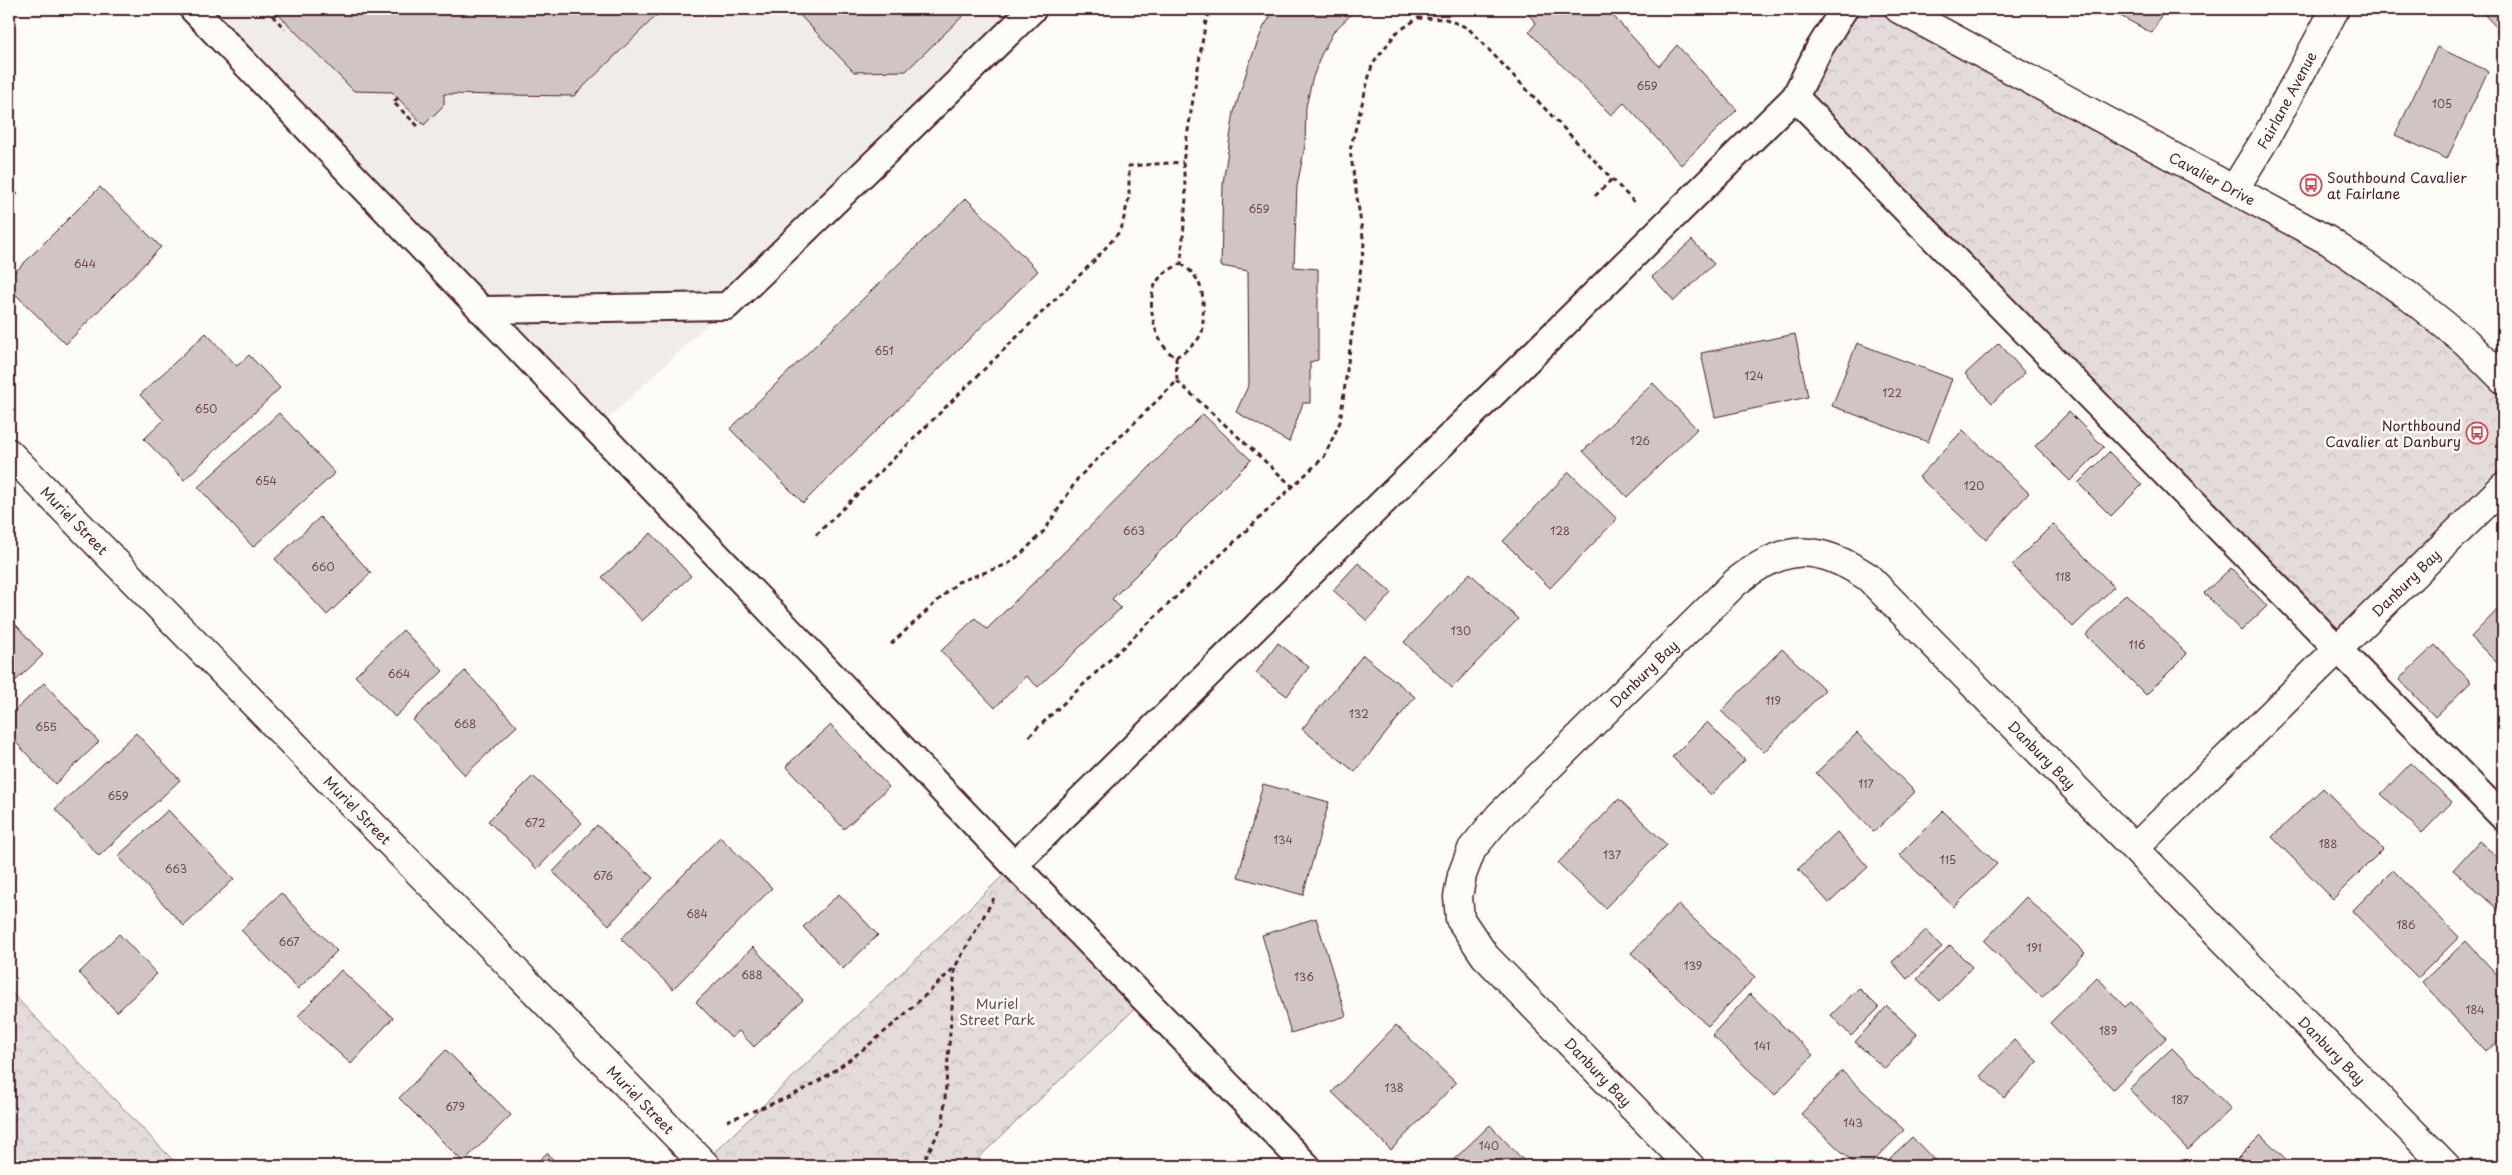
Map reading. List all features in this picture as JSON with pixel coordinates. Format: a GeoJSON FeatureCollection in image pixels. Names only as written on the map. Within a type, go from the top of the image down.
{"type":"FeatureCollection","features":[{"type":"Feature","properties":{"kind":"street","name":"Cavalier Drive"},"geometry":{"type":"LineString","coordinates":[[1899,9],[2235,188],[2329,241],[2406,294],[2466,342],[2503,379]]}},
{"type":"Feature","properties":{"kind":"street","name":"Fairlane Avenue"},"geometry":{"type":"LineString","coordinates":[[2235,188],[2267,136],[2335,9]]}},
{"type":"Feature","properties":{"kind":"street","name":"Muriel Street"},"geometry":{"type":"LineString","coordinates":[[9,453],[706,1166]]}},
{"type":"Feature","properties":{"kind":"street","name":"Danbury Bay"},"geometry":{"type":"LineString","coordinates":[[2135,848],[2503,487]]}},
{"type":"Feature","properties":{"kind":"street","name":"Danbury Bay"},"geometry":{"type":"LineString","coordinates":[[1690,1166],[1485,956],[1460,919],[1458,897],[1462,875],[1472,849],[1500,816],[1736,582],[1757,566],[1799,551],[1821,553],[1846,562],[1868,577],[2446,1166]]}},
{"type":"Feature","properties":{"kind":"lane"},"geometry":{"type":"LineString","coordinates":[[192,9],[1016,867],[1307,1166]]}},
{"type":"Feature","properties":{"kind":"lane"},"geometry":{"type":"LineString","coordinates":[[482,310],[727,306],[1033,9]]}},
{"type":"Feature","properties":{"kind":"lane"},"geometry":{"type":"LineString","coordinates":[[1016,867],[1795,97],[1819,49],[1844,9]]}},
{"type":"Feature","properties":{"kind":"lane"},"geometry":{"type":"LineString","coordinates":[[1795,97],[2340,648],[2503,817]]}},
{"type":"Feature","properties":{"kind":"path"},"geometry":{"type":"LineString","coordinates":[[266,9],[286,29]]}},
{"type":"Feature","properties":{"kind":"path"},"geometry":{"type":"LineString","coordinates":[[1180,264],[1186,198],[1183,162],[1199,57],[1206,21],[1211,9]]}},
{"type":"Feature","properties":{"kind":"path"},"geometry":{"type":"LineString","coordinates":[[1029,736],[1324,457],[1340,422],[1364,244],[1350,150],[1372,66],[1396,33],[1418,18],[1446,19],[1468,28],[1660,230]]}},
{"type":"Feature","properties":{"kind":"path"},"geometry":{"type":"LineString","coordinates":[[398,98],[394,102],[419,127]]}},
{"type":"Feature","properties":{"kind":"path"},"geometry":{"type":"LineString","coordinates":[[816,535],[1094,261],[1121,230],[1129,197],[1129,166],[1183,162]]}},
{"type":"Feature","properties":{"kind":"path"},"geometry":{"type":"LineString","coordinates":[[1595,196],[1612,179]]}},
{"type":"Feature","properties":{"kind":"path"},"geometry":{"type":"LineString","coordinates":[[1176,357],[1171,355],[1157,337],[1154,325],[1153,293],[1157,281],[1168,270],[1180,264]]}},
{"type":"Feature","properties":{"kind":"path"},"geometry":{"type":"LineString","coordinates":[[1176,357],[1199,339],[1203,331],[1204,306],[1201,284],[1195,274],[1180,264]]}},
{"type":"Feature","properties":{"kind":"path"},"geometry":{"type":"LineString","coordinates":[[1176,357],[1177,382],[1292,486]]}},
{"type":"Feature","properties":{"kind":"path"},"geometry":{"type":"LineString","coordinates":[[891,644],[958,582],[1008,564],[1022,553],[1045,530],[1078,478],[1177,382]]}},
{"type":"Feature","properties":{"kind":"path"},"geometry":{"type":"LineString","coordinates":[[727,1121],[810,1086],[856,1056],[913,1007],[954,968],[1002,883],[1016,867]]}},
{"type":"Feature","properties":{"kind":"path"},"geometry":{"type":"LineString","coordinates":[[921,1166],[943,1124],[954,968]]}},
{"type":"Feature","properties":{"kind":"shaded area"},"geometry":{"type":"Polygon","coordinates":[[[193,9],[1033,9],[727,306],[596,430],[193,9]]]}},
{"type":"Feature","properties":{"kind":"green space"},"geometry":{"type":"Polygon","coordinates":[[[1844,9],[1899,9],[2235,188],[2503,379],[2503,487],[2339,648],[1795,97],[1844,9]]]}},
{"type":"Feature","properties":{"kind":"green space","name":"Muriel Street Park"},"geometry":{"type":"Polygon","coordinates":[[[1014,865],[1145,999],[970,1166],[706,1166],[703,1163],[1014,865]]]}},
{"type":"Feature","properties":{"kind":"green space"},"geometry":{"type":"Polygon","coordinates":[[[9,990],[170,1157],[180,1166],[9,1166],[9,990]]]}},
{"type":"Feature","properties":{"kind":"building"},"geometry":{"type":"Polygon","coordinates":[[[273,9],[663,9],[574,96],[444,94],[444,105],[424,125],[392,92],[354,91],[273,9]]]}},
{"type":"Feature","properties":{"kind":"building"},"geometry":{"type":"Polygon","coordinates":[[[970,9],[906,71],[854,72],[795,10],[970,9]]]}},
{"type":"Feature","properties":{"kind":"building"},"geometry":{"type":"Polygon","coordinates":[[[1275,9],[1357,9],[1334,31],[1321,55],[1312,80],[1306,107],[1305,146],[1297,186],[1294,267],[1318,269],[1318,360],[1310,362],[1310,403],[1303,403],[1289,442],[1236,412],[1249,384],[1248,271],[1221,266],[1223,183],[1234,112],[1263,28],[1275,9]]]}},
{"type":"Feature","properties":{"kind":"building"},"geometry":{"type":"Polygon","coordinates":[[[1523,9],[1607,9],[1659,66],[1677,45],[1737,110],[1681,165],[1624,103],[1611,115],[1529,32],[1536,23],[1523,9]]]}},
{"type":"Feature","properties":{"kind":"building"},"geometry":{"type":"Polygon","coordinates":[[[2107,9],[2165,9],[2152,33],[2107,9]]]}},
{"type":"Feature","properties":{"kind":"building"},"geometry":{"type":"Polygon","coordinates":[[[2479,9],[2503,9],[2503,34],[2479,9]]]}},
{"type":"Feature","properties":{"kind":"building"},"geometry":{"type":"Polygon","coordinates":[[[2437,47],[2488,71],[2447,159],[2395,135],[2437,47]]]}},
{"type":"Feature","properties":{"kind":"building"},"geometry":{"type":"Polygon","coordinates":[[[9,184],[18,194],[9,204],[9,184]]]}},
{"type":"Feature","properties":{"kind":"building"},"geometry":{"type":"Polygon","coordinates":[[[100,187],[161,247],[66,344],[9,288],[9,278],[100,187]]]}},
{"type":"Feature","properties":{"kind":"building"},"geometry":{"type":"Polygon","coordinates":[[[966,198],[1038,271],[803,503],[730,429],[966,198]]]}},
{"type":"Feature","properties":{"kind":"building"},"geometry":{"type":"Polygon","coordinates":[[[1692,240],[1714,264],[1674,301],[1652,277],[1692,240]]]}},
{"type":"Feature","properties":{"kind":"building"},"geometry":{"type":"Polygon","coordinates":[[[206,333],[237,366],[249,355],[280,388],[184,480],[144,439],[164,420],[140,395],[206,333]]]}},
{"type":"Feature","properties":{"kind":"building"},"geometry":{"type":"Polygon","coordinates":[[[1795,334],[1808,397],[1715,417],[1701,353],[1795,334]]]}},
{"type":"Feature","properties":{"kind":"building"},"geometry":{"type":"Polygon","coordinates":[[[1857,343],[1952,379],[1928,442],[1832,406],[1857,343]]]}},
{"type":"Feature","properties":{"kind":"building"},"geometry":{"type":"Polygon","coordinates":[[[1999,343],[2025,373],[1992,403],[1965,374],[1999,343]]]}},
{"type":"Feature","properties":{"kind":"building"},"geometry":{"type":"Polygon","coordinates":[[[1653,383],[1697,429],[1627,497],[1583,451],[1653,383]]]}},
{"type":"Feature","properties":{"kind":"building"},"geometry":{"type":"Polygon","coordinates":[[[2069,412],[2104,447],[2070,481],[2035,446],[2069,412]]]}},
{"type":"Feature","properties":{"kind":"building"},"geometry":{"type":"Polygon","coordinates":[[[279,413],[335,473],[253,547],[198,487],[279,413]]]}},
{"type":"Feature","properties":{"kind":"building"},"geometry":{"type":"Polygon","coordinates":[[[1203,414],[1251,460],[1112,599],[1121,608],[1038,687],[1026,676],[995,708],[941,651],[975,618],[987,629],[1203,414]]]}},
{"type":"Feature","properties":{"kind":"building"},"geometry":{"type":"Polygon","coordinates":[[[1963,430],[2029,493],[1986,540],[1919,477],[1963,430]]]}},
{"type":"Feature","properties":{"kind":"building"},"geometry":{"type":"Polygon","coordinates":[[[2109,452],[2142,485],[2111,516],[2078,483],[2109,452]]]}},
{"type":"Feature","properties":{"kind":"building"},"geometry":{"type":"Polygon","coordinates":[[[1569,472],[1617,519],[1550,588],[1503,541],[1569,472]]]}},
{"type":"Feature","properties":{"kind":"building"},"geometry":{"type":"Polygon","coordinates":[[[320,517],[371,573],[327,615],[275,559],[320,517]]]}},
{"type":"Feature","properties":{"kind":"building"},"geometry":{"type":"Polygon","coordinates":[[[2053,524],[2114,587],[2073,627],[2012,565],[2053,524]]]}},
{"type":"Feature","properties":{"kind":"building"},"geometry":{"type":"Polygon","coordinates":[[[651,533],[691,576],[642,621],[602,577],[651,533]]]}},
{"type":"Feature","properties":{"kind":"building"},"geometry":{"type":"Polygon","coordinates":[[[1358,563],[1392,593],[1367,621],[1333,590],[1358,563]]]}},
{"type":"Feature","properties":{"kind":"building"},"geometry":{"type":"Polygon","coordinates":[[[2231,568],[2267,606],[2241,631],[2204,593],[2231,568]]]}},
{"type":"Feature","properties":{"kind":"building"},"geometry":{"type":"Polygon","coordinates":[[[1470,573],[1518,619],[1452,688],[1404,642],[1470,573]]]}},
{"type":"Feature","properties":{"kind":"building"},"geometry":{"type":"Polygon","coordinates":[[[2126,594],[2187,654],[2146,695],[2086,635],[2126,594]]]}},
{"type":"Feature","properties":{"kind":"building"},"geometry":{"type":"Polygon","coordinates":[[[2503,604],[2503,669],[2471,637],[2503,604]]]}},
{"type":"Feature","properties":{"kind":"building"},"geometry":{"type":"Polygon","coordinates":[[[9,617],[43,655],[9,687],[9,617]]]}},
{"type":"Feature","properties":{"kind":"building"},"geometry":{"type":"Polygon","coordinates":[[[403,630],[443,671],[395,717],[355,676],[403,630]]]}},
{"type":"Feature","properties":{"kind":"building"},"geometry":{"type":"Polygon","coordinates":[[[1278,643],[1309,667],[1287,696],[1256,673],[1278,643]]]}},
{"type":"Feature","properties":{"kind":"building"},"geometry":{"type":"Polygon","coordinates":[[[2435,645],[2471,682],[2435,717],[2399,679],[2435,645]]]}},
{"type":"Feature","properties":{"kind":"building"},"geometry":{"type":"Polygon","coordinates":[[[1782,649],[1825,690],[1764,752],[1721,711],[1782,649]]]}},
{"type":"Feature","properties":{"kind":"building"},"geometry":{"type":"Polygon","coordinates":[[[1363,655],[1415,697],[1355,772],[1302,729],[1363,655]]]}},
{"type":"Feature","properties":{"kind":"building"},"geometry":{"type":"Polygon","coordinates":[[[465,671],[517,726],[465,775],[413,720],[465,671]]]}},
{"type":"Feature","properties":{"kind":"building"},"geometry":{"type":"Polygon","coordinates":[[[44,683],[99,742],[55,784],[9,735],[9,716],[44,683]]]}},
{"type":"Feature","properties":{"kind":"building"},"geometry":{"type":"Polygon","coordinates":[[[1707,722],[1745,760],[1711,795],[1672,757],[1707,722]]]}},
{"type":"Feature","properties":{"kind":"building"},"geometry":{"type":"Polygon","coordinates":[[[831,725],[889,787],[844,829],[786,766],[831,725]]]}},
{"type":"Feature","properties":{"kind":"building"},"geometry":{"type":"Polygon","coordinates":[[[136,733],[180,780],[99,856],[55,809],[136,733]]]}},
{"type":"Feature","properties":{"kind":"building"},"geometry":{"type":"Polygon","coordinates":[[[1857,733],[1915,792],[1874,832],[1816,773],[1857,733]]]}},
{"type":"Feature","properties":{"kind":"building"},"geometry":{"type":"Polygon","coordinates":[[[2411,763],[2452,802],[2422,833],[2381,794],[2411,763]]]}},
{"type":"Feature","properties":{"kind":"building"},"geometry":{"type":"Polygon","coordinates":[[[533,776],[582,823],[537,869],[488,821],[533,776]]]}},
{"type":"Feature","properties":{"kind":"building"},"geometry":{"type":"Polygon","coordinates":[[[1263,784],[1329,802],[1303,895],[1238,877],[1263,784]]]}},
{"type":"Feature","properties":{"kind":"building"},"geometry":{"type":"Polygon","coordinates":[[[2323,788],[2383,849],[2333,899],[2272,837],[2323,788]]]}},
{"type":"Feature","properties":{"kind":"building"},"geometry":{"type":"Polygon","coordinates":[[[1619,799],[1667,845],[1605,908],[1558,863],[1619,799]]]}},
{"type":"Feature","properties":{"kind":"building"},"geometry":{"type":"Polygon","coordinates":[[[168,810],[234,879],[184,926],[118,856],[168,810]]]}},
{"type":"Feature","properties":{"kind":"building"},"geometry":{"type":"Polygon","coordinates":[[[1943,811],[1997,864],[1954,907],[1899,855],[1943,811]]]}},
{"type":"Feature","properties":{"kind":"building"},"geometry":{"type":"Polygon","coordinates":[[[597,825],[653,878],[609,925],[553,872],[597,825]]]}},
{"type":"Feature","properties":{"kind":"building"},"geometry":{"type":"Polygon","coordinates":[[[1837,832],[1868,867],[1829,903],[1798,869],[1837,832]]]}},
{"type":"Feature","properties":{"kind":"building"},"geometry":{"type":"Polygon","coordinates":[[[720,837],[772,888],[673,989],[621,939],[720,837]]]}},
{"type":"Feature","properties":{"kind":"building"},"geometry":{"type":"Polygon","coordinates":[[[2479,841],[2503,862],[2502,913],[2453,870],[2479,841]]]}},
{"type":"Feature","properties":{"kind":"building"},"geometry":{"type":"Polygon","coordinates":[[[2393,870],[2459,937],[2418,978],[2352,911],[2393,870]]]}},
{"type":"Feature","properties":{"kind":"building"},"geometry":{"type":"Polygon","coordinates":[[[281,893],[337,951],[298,989],[241,930],[281,893]]]}},
{"type":"Feature","properties":{"kind":"building"},"geometry":{"type":"Polygon","coordinates":[[[839,894],[878,935],[843,969],[803,927],[839,894]]]}},
{"type":"Feature","properties":{"kind":"building"},"geometry":{"type":"Polygon","coordinates":[[[2026,897],[2085,953],[2042,998],[1984,941],[2026,897]]]}},
{"type":"Feature","properties":{"kind":"building"},"geometry":{"type":"Polygon","coordinates":[[[1678,904],[1755,977],[1708,1026],[1631,953],[1678,904]]]}},
{"type":"Feature","properties":{"kind":"building"},"geometry":{"type":"Polygon","coordinates":[[[1316,918],[1346,1016],[1291,1033],[1262,935],[1316,918]]]}},
{"type":"Feature","properties":{"kind":"building"},"geometry":{"type":"Polygon","coordinates":[[[1926,930],[1942,947],[1907,979],[1892,962],[1926,930]]]}},
{"type":"Feature","properties":{"kind":"building"},"geometry":{"type":"Polygon","coordinates":[[[119,934],[157,974],[117,1012],[79,973],[119,934]]]}},
{"type":"Feature","properties":{"kind":"building"},"geometry":{"type":"Polygon","coordinates":[[[2466,941],[2503,981],[2503,1036],[2486,1052],[2422,982],[2466,941]]]}},
{"type":"Feature","properties":{"kind":"building"},"geometry":{"type":"Polygon","coordinates":[[[1950,945],[1972,967],[1940,1001],[1917,979],[1950,945]]]}},
{"type":"Feature","properties":{"kind":"building"},"geometry":{"type":"Polygon","coordinates":[[[753,947],[803,1000],[754,1047],[739,1031],[731,1038],[696,1002],[753,947]]]}},
{"type":"Feature","properties":{"kind":"building"},"geometry":{"type":"Polygon","coordinates":[[[341,970],[393,1018],[351,1064],[298,1016],[341,970]]]}},
{"type":"Feature","properties":{"kind":"building"},"geometry":{"type":"Polygon","coordinates":[[[2097,977],[2125,1007],[2131,1002],[2166,1038],[2113,1089],[2050,1023],[2097,977]]]}},
{"type":"Feature","properties":{"kind":"building"},"geometry":{"type":"Polygon","coordinates":[[[1859,988],[1879,1008],[1851,1036],[1831,1015],[1859,988]]]}},
{"type":"Feature","properties":{"kind":"building"},"geometry":{"type":"Polygon","coordinates":[[[1750,994],[1813,1055],[1775,1095],[1712,1035],[1750,994]]]}},
{"type":"Feature","properties":{"kind":"building"},"geometry":{"type":"Polygon","coordinates":[[[1887,1006],[1917,1034],[1885,1069],[1855,1042],[1887,1006]]]}},
{"type":"Feature","properties":{"kind":"building"},"geometry":{"type":"Polygon","coordinates":[[[1396,1025],[1456,1083],[1391,1150],[1332,1092],[1396,1025]]]}},
{"type":"Feature","properties":{"kind":"building"},"geometry":{"type":"Polygon","coordinates":[[[2014,1040],[2038,1062],[2004,1098],[1980,1076],[2014,1040]]]}},
{"type":"Feature","properties":{"kind":"building"},"geometry":{"type":"Polygon","coordinates":[[[2172,1048],[2231,1109],[2188,1150],[2129,1089],[2172,1048]]]}},
{"type":"Feature","properties":{"kind":"building"},"geometry":{"type":"Polygon","coordinates":[[[446,1050],[511,1115],[463,1162],[399,1098],[446,1050]]]}},
{"type":"Feature","properties":{"kind":"building"},"geometry":{"type":"Polygon","coordinates":[[[1842,1071],[1904,1130],[1869,1166],[1857,1166],[1801,1114],[1842,1071]]]}},
{"type":"Feature","properties":{"kind":"building"},"geometry":{"type":"Polygon","coordinates":[[[1490,1125],[1529,1166],[1447,1166],[1490,1125]]]}},
{"type":"Feature","properties":{"kind":"building"},"geometry":{"type":"Polygon","coordinates":[[[2261,1135],[2293,1166],[2230,1166],[2261,1135]]]}},
{"type":"Feature","properties":{"kind":"building"},"geometry":{"type":"Polygon","coordinates":[[[1912,1137],[1940,1166],[1882,1166],[1912,1137]]]}},
{"type":"Feature","properties":{"kind":"building"},"geometry":{"type":"Polygon","coordinates":[[[547,1153],[559,1166],[533,1166],[547,1153]]]}},
{"type":"Feature","properties":{"kind":"building"},"geometry":{"type":"Polygon","coordinates":[[[9,1159],[16,1166],[9,1166],[9,1159]]]}},
{"type":"Feature","properties":{"kind":"place","name":"Southbound Cavalier at Fairlane"},"geometry":{"type":"Point","coordinates":[2311,185]}},
{"type":"Feature","properties":{"kind":"place","name":"Northbound Cavalier at Danbury"},"geometry":{"type":"Point","coordinates":[2477,433]}}]}
